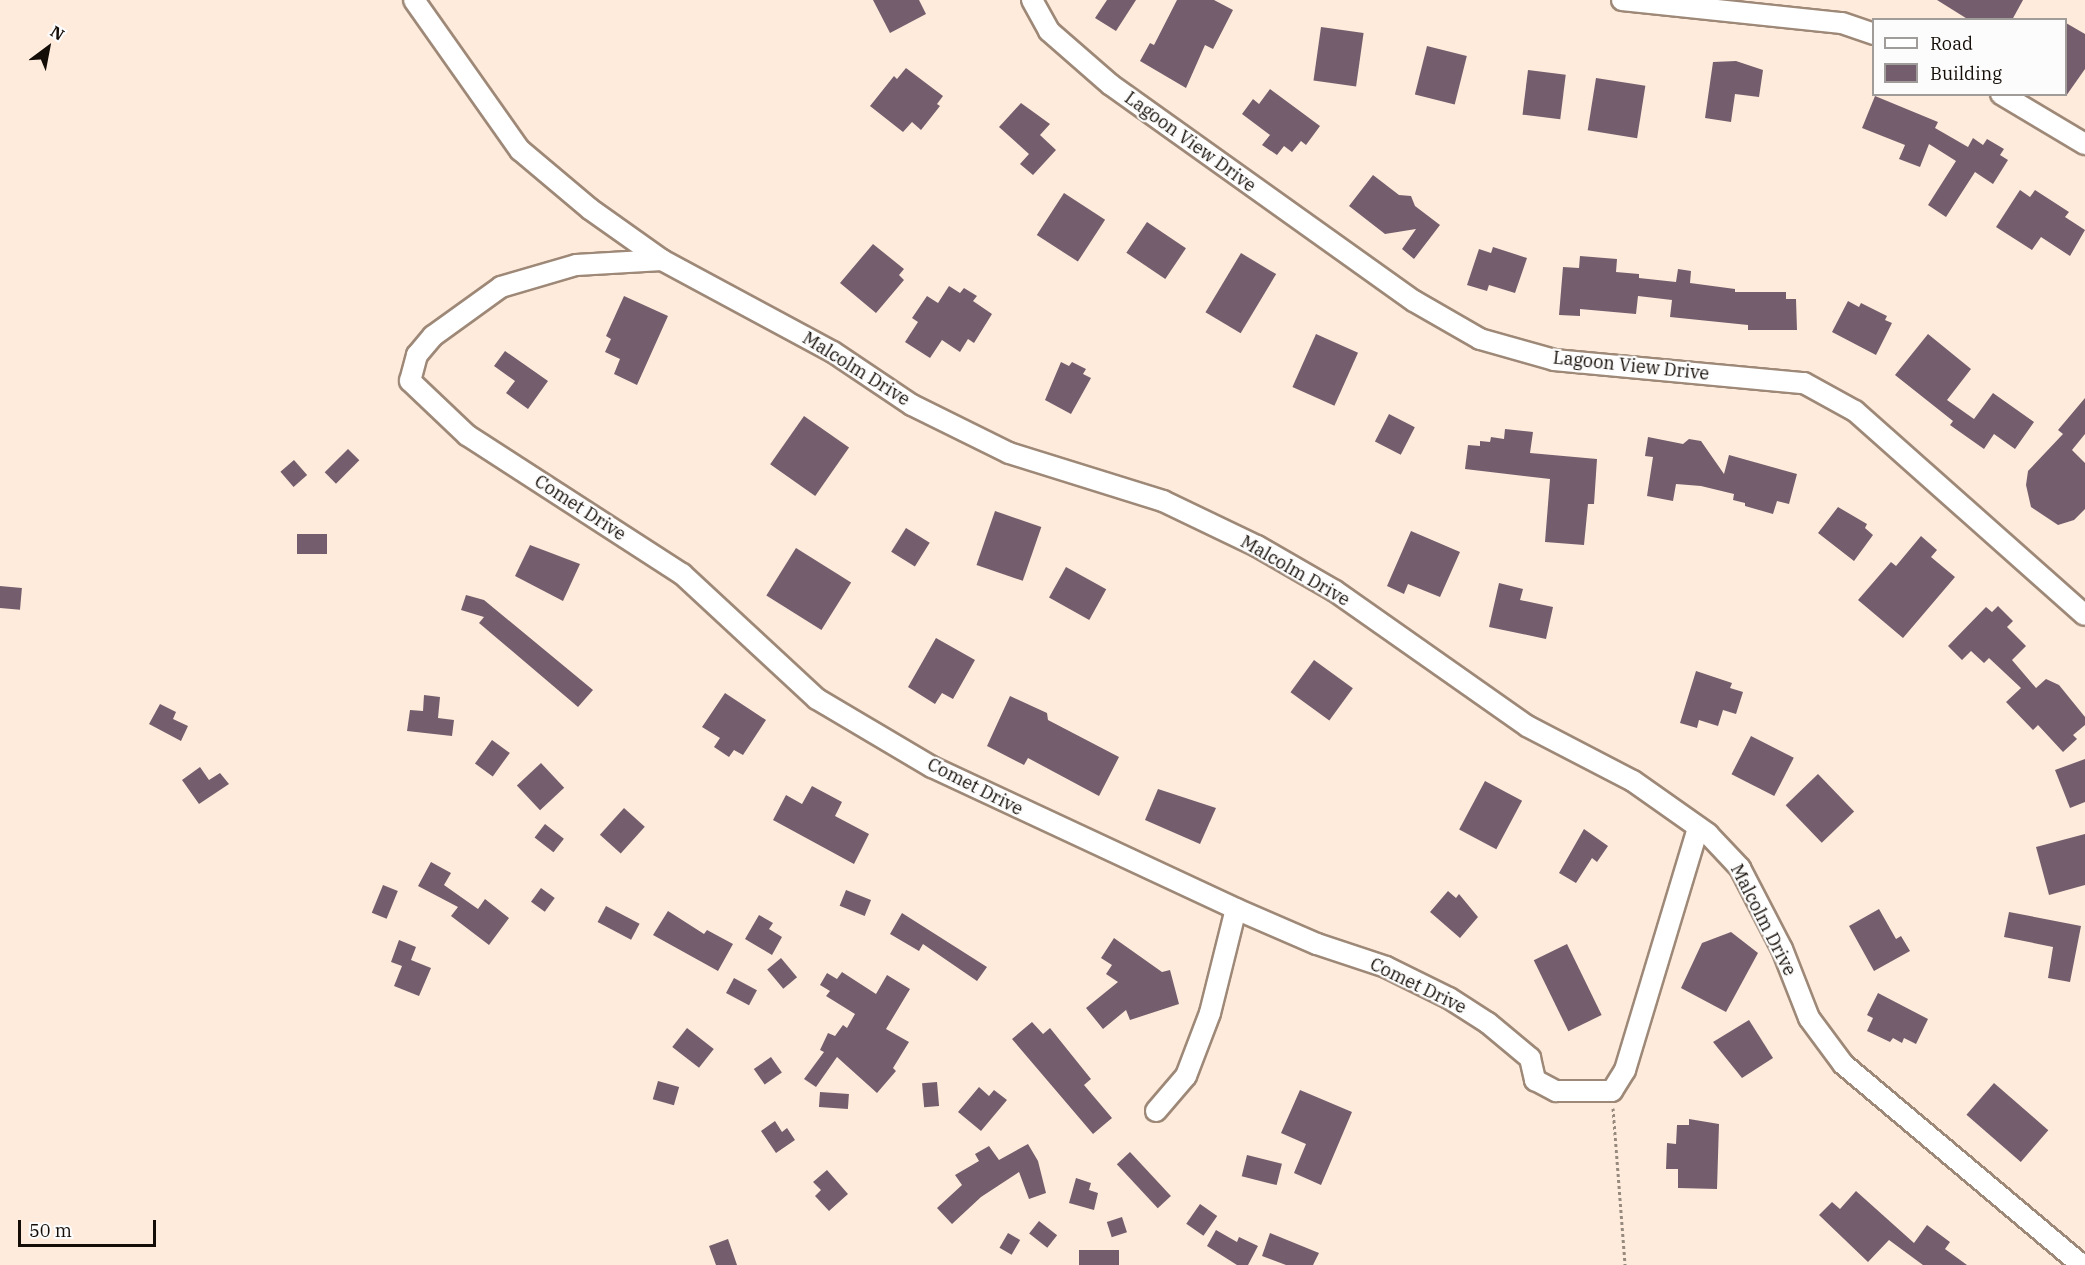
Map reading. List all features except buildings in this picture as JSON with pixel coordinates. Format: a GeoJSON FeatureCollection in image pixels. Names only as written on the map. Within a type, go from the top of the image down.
{"type":"FeatureCollection","features":[{"type":"Feature","properties":{"kind":"street","name":"Malcolm Drive"},"geometry":{"type":"LineString","coordinates":[[414,0],[520,150],[590,209],[662,260],[833,352],[912,405],[1009,453],[1163,501],[1257,546],[1335,591],[1527,726],[1633,781],[1698,828],[1740,868],[1782,949],[1809,1018],[1843,1064],[2082,1265]]}},
{"type":"Feature","properties":{"kind":"street","name":"Lagoon View Drive"},"geometry":{"type":"LineString","coordinates":[[1032,0],[1049,32],[1111,85],[1414,301],[1480,339],[1554,360],[1804,383],[1855,411],[2085,615]]}},
{"type":"Feature","properties":{"kind":"street"},"geometry":{"type":"LineString","coordinates":[[1622,0],[1842,23],[1872,32]]}},
{"type":"Feature","properties":{"kind":"street"},"geometry":{"type":"LineString","coordinates":[[2004,96],[2085,144]]}},
{"type":"Feature","properties":{"kind":"street","name":"Comet Drive"},"geometry":{"type":"LineString","coordinates":[[662,260],[576,265],[501,287],[433,336],[417,356],[410,381],[467,435],[682,574],[817,699],[932,767],[1236,909],[1317,944],[1386,967],[1449,998],[1488,1023],[1530,1058],[1535,1080],[1556,1090],[1612,1092]]}},
{"type":"Feature","properties":{"kind":"street"},"geometry":{"type":"LineString","coordinates":[[1612,1092],[1624,1070],[1638,1029],[1698,828]]}},
{"type":"Feature","properties":{"kind":"street"},"geometry":{"type":"LineString","coordinates":[[1156,1111],[1186,1076],[1210,1012],[1236,909]]}},
{"type":"Feature","properties":{"kind":"path"},"geometry":{"type":"LineString","coordinates":[[1612,1092],[1626,1265]]}}]}
